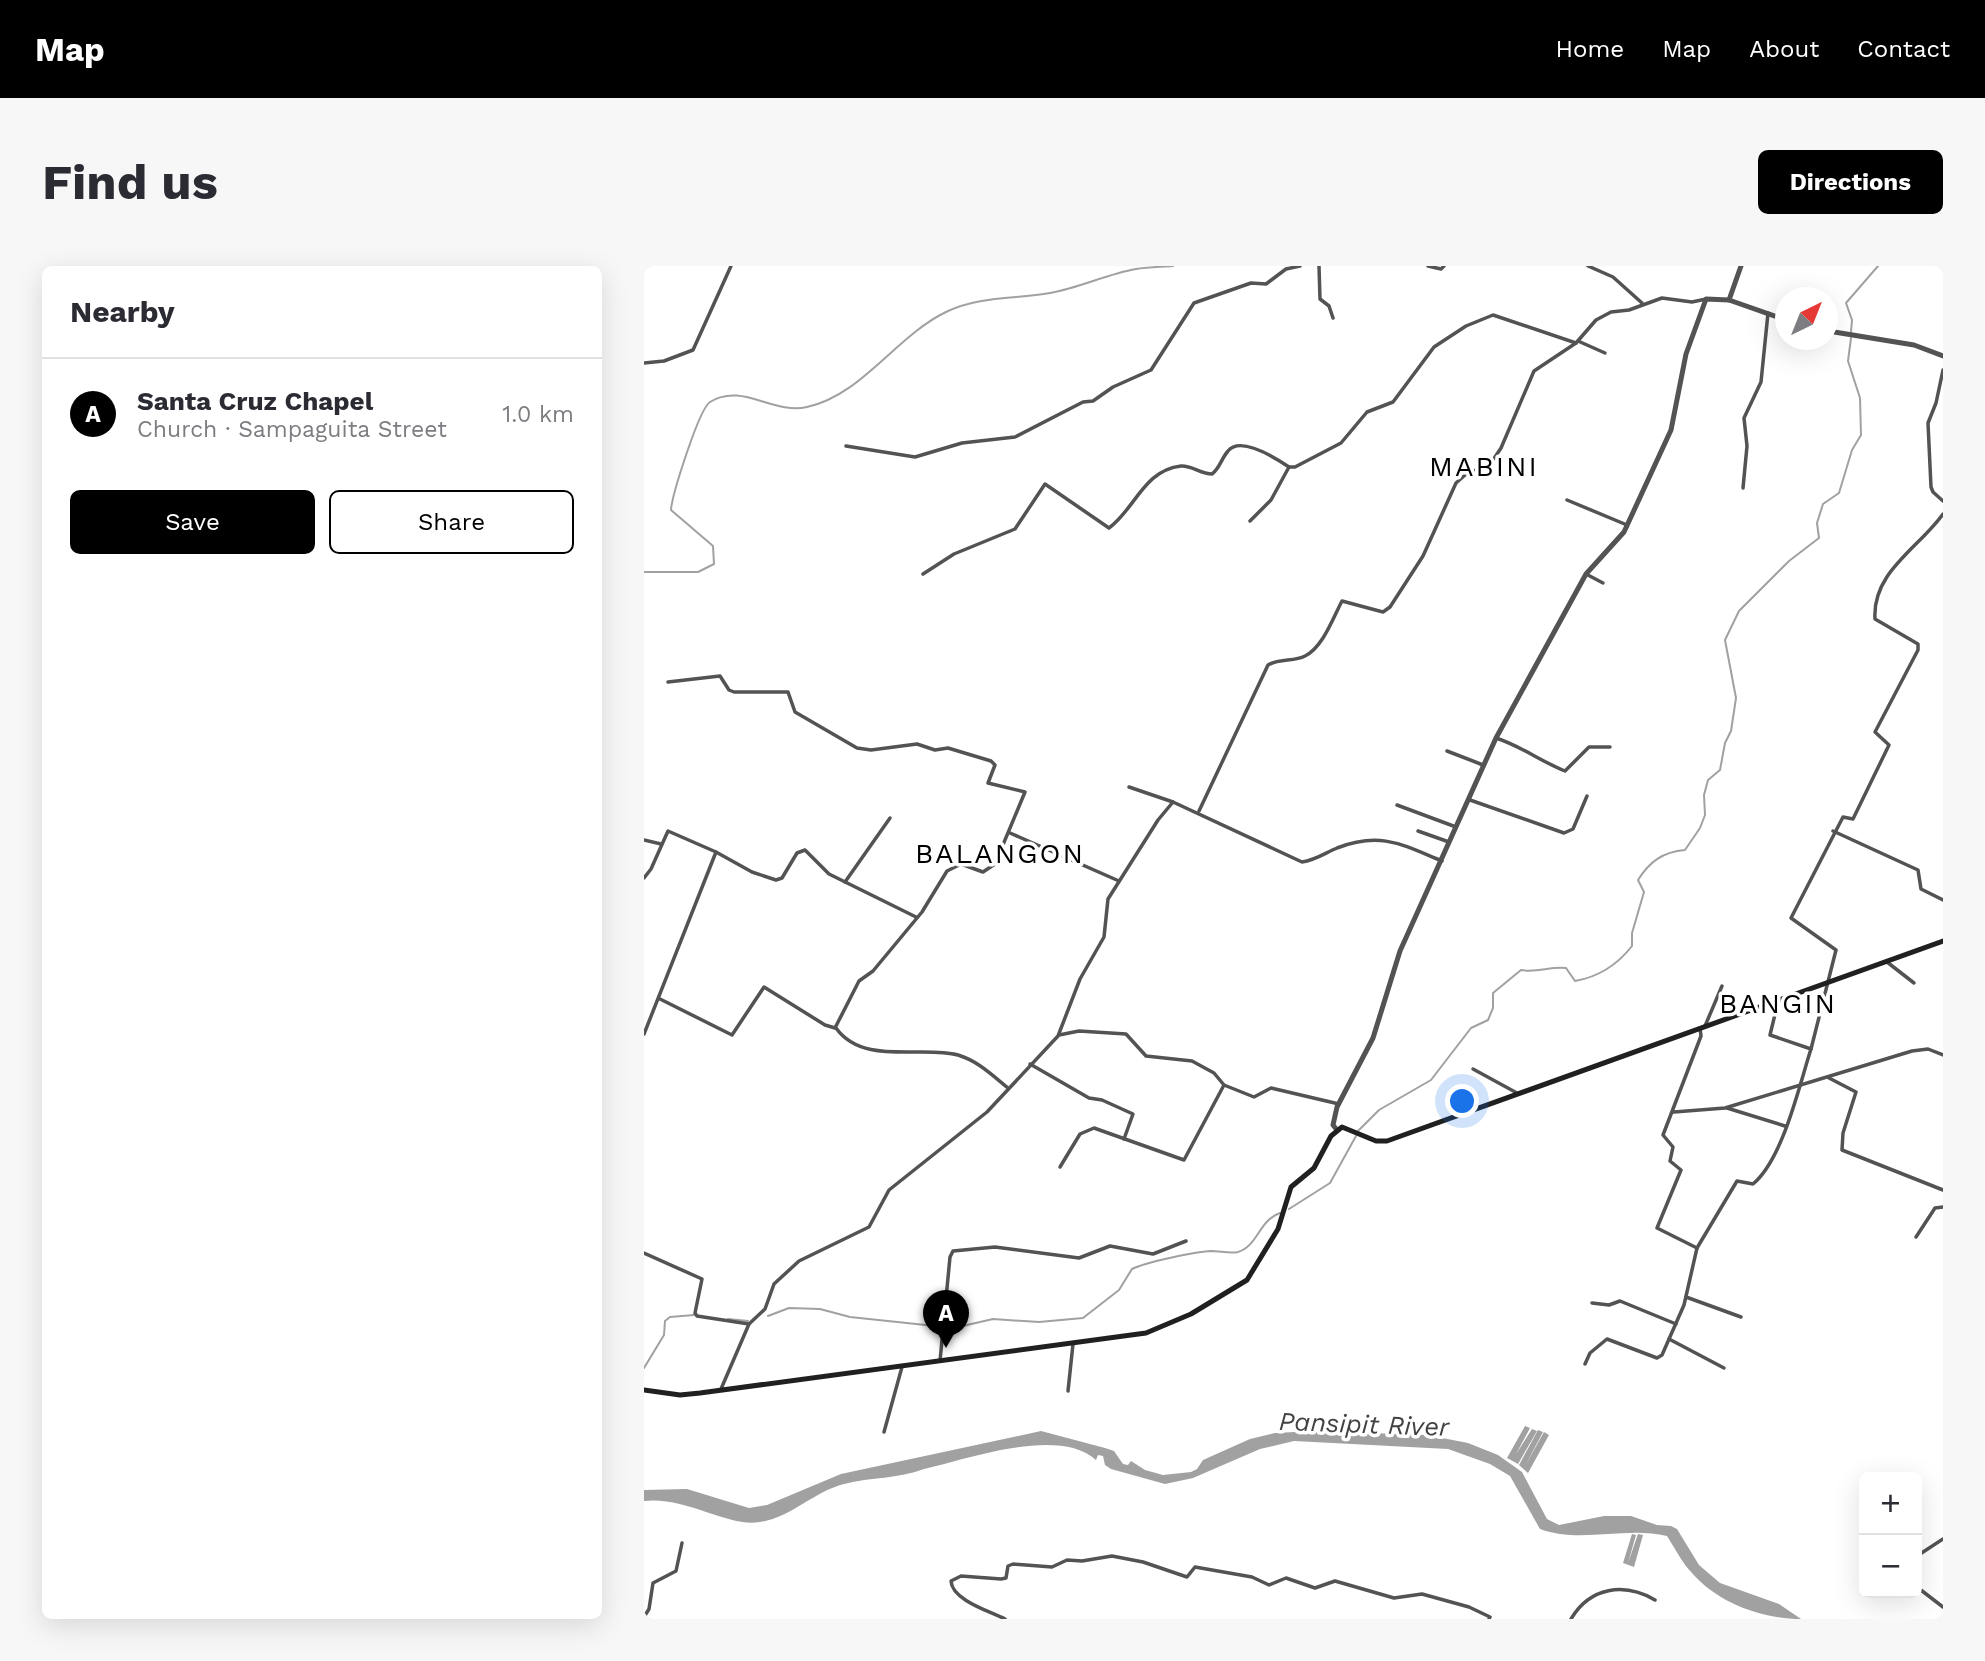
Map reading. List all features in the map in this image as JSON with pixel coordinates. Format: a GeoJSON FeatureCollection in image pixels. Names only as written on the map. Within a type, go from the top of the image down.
{"type":"FeatureCollection","features":[{"type":"Feature","properties":{"kind":"main road"},"geometry":{"type":"LineString","coordinates":[[644,1390],[680,1395],[720,1391],[1146,1334],[1191,1314],[1247,1280],[1278,1229],[1292,1187],[1314,1168],[1336,1130],[1342,1127],[1387,1141],[1943,941]]}},
{"type":"Feature","properties":{"kind":"street"},"geometry":{"type":"LineString","coordinates":[[644,363],[664,361],[693,350],[731,266]]}},
{"type":"Feature","properties":{"kind":"street"},"geometry":{"type":"LineString","coordinates":[[846,446],[915,457],[972,441],[1015,437],[1083,402],[1093,401],[1113,387],[1151,370],[1194,303],[1251,283],[1266,284],[1286,269],[1300,266]]}},
{"type":"Feature","properties":{"kind":"street"},"geometry":{"type":"LineString","coordinates":[[1319,266],[1320,299],[1329,306],[1333,318]]}},
{"type":"Feature","properties":{"kind":"street"},"geometry":{"type":"LineString","coordinates":[[1428,266],[1441,269],[1444,266]]}},
{"type":"Feature","properties":{"kind":"street"},"geometry":{"type":"LineString","coordinates":[[1588,266],[1612,277],[1642,303]]}},
{"type":"Feature","properties":{"kind":"street"},"geometry":{"type":"LineString","coordinates":[[1729,300],[1741,266]]}},
{"type":"Feature","properties":{"kind":"street"},"geometry":{"type":"LineString","coordinates":[[1199,811],[1268,665],[1277,660],[1304,657],[1316,648],[1342,601],[1383,612],[1390,607],[1423,556],[1456,483],[1491,463],[1501,448],[1535,372],[1577,342],[1596,320],[1662,298],[1692,302],[1706,299],[1729,300],[1775,316]]}},
{"type":"Feature","properties":{"kind":"street"},"geometry":{"type":"LineString","coordinates":[[1336,1130],[1334,1117],[1373,1038],[1400,951],[1458,828],[1496,738],[1586,574],[1602,553],[1615,544],[1627,525],[1671,430],[1686,354],[1706,299]]}},
{"type":"Feature","properties":{"kind":"street"},"geometry":{"type":"LineString","coordinates":[[1743,488],[1746,446],[1744,418],[1761,382],[1768,313]]}},
{"type":"Feature","properties":{"kind":"street"},"geometry":{"type":"LineString","coordinates":[[923,574],[954,554],[1015,529],[1045,484],[1110,528],[1131,508],[1152,476],[1186,466],[1212,474],[1232,447],[1261,449],[1289,467],[1295,467],[1341,443],[1367,412],[1393,402],[1434,347],[1482,318],[1493,315],[1605,353]]}},
{"type":"Feature","properties":{"kind":"street"},"geometry":{"type":"LineString","coordinates":[[1838,333],[1914,345],[1943,356]]}},
{"type":"Feature","properties":{"kind":"street"},"geometry":{"type":"LineString","coordinates":[[1943,370],[1936,403],[1928,423],[1931,487],[1943,501]]}},
{"type":"Feature","properties":{"kind":"street"},"geometry":{"type":"LineString","coordinates":[[1250,521],[1271,500],[1289,467]]}},
{"type":"Feature","properties":{"kind":"street"},"geometry":{"type":"LineString","coordinates":[[1567,500],[1627,525]]}},
{"type":"Feature","properties":{"kind":"street"},"geometry":{"type":"LineString","coordinates":[[1586,1364],[1590,1353],[1607,1339],[1657,1358],[1662,1355],[1686,1297],[1697,1248],[1737,1181],[1753,1184],[1774,1157],[1811,1049],[1836,950],[1791,918],[1833,831],[1843,817],[1853,819],[1867,796],[1889,745],[1875,732],[1918,650],[1918,644],[1912,639],[1875,619],[1874,604],[1895,564],[1943,513]]}},
{"type":"Feature","properties":{"kind":"street"},"geometry":{"type":"LineString","coordinates":[[1586,574],[1603,583]]}},
{"type":"Feature","properties":{"kind":"street"},"geometry":{"type":"LineString","coordinates":[[668,682],[720,676],[725,678],[729,690],[734,692],[788,692],[794,712],[856,748],[871,750],[902,743],[917,744],[934,750],[948,748],[991,761],[995,765],[988,783],[994,787],[1025,792],[995,864],[987,871],[980,872],[961,864],[947,871],[917,918],[873,971],[859,981],[835,1028]]}},
{"type":"Feature","properties":{"kind":"street"},"geometry":{"type":"LineString","coordinates":[[1496,738],[1527,749],[1537,758],[1565,771],[1589,747],[1610,747]]}},
{"type":"Feature","properties":{"kind":"street"},"geometry":{"type":"LineString","coordinates":[[1447,751],[1485,765]]}},
{"type":"Feature","properties":{"kind":"street"},"geometry":{"type":"LineString","coordinates":[[1129,787],[1199,811],[1302,862],[1316,859],[1337,848],[1386,839],[1443,861]]}},
{"type":"Feature","properties":{"kind":"street"},"geometry":{"type":"LineString","coordinates":[[1470,800],[1564,833],[1573,829],[1587,796]]}},
{"type":"Feature","properties":{"kind":"street"},"geometry":{"type":"LineString","coordinates":[[720,1391],[749,1324],[765,1309],[775,1284],[799,1261],[869,1227],[889,1190],[987,1112],[1058,1035],[1080,979],[1104,936],[1105,908],[1158,820],[1173,802]]}},
{"type":"Feature","properties":{"kind":"street"},"geometry":{"type":"LineString","coordinates":[[1398,805],[1458,828]]}},
{"type":"Feature","properties":{"kind":"street"},"geometry":{"type":"LineString","coordinates":[[845,883],[890,818]]}},
{"type":"Feature","properties":{"kind":"street"},"geometry":{"type":"LineString","coordinates":[[644,878],[652,869],[669,831],[752,872],[776,880],[782,878],[797,853],[805,850],[829,874],[917,918]]}},
{"type":"Feature","properties":{"kind":"street"},"geometry":{"type":"LineString","coordinates":[[1419,831],[1451,842]]}},
{"type":"Feature","properties":{"kind":"street"},"geometry":{"type":"LineString","coordinates":[[1833,831],[1918,870],[1921,889],[1943,900]]}},
{"type":"Feature","properties":{"kind":"street"},"geometry":{"type":"LineString","coordinates":[[1010,833],[1119,881]]}},
{"type":"Feature","properties":{"kind":"street"},"geometry":{"type":"LineString","coordinates":[[644,840],[661,844]]}},
{"type":"Feature","properties":{"kind":"street"},"geometry":{"type":"LineString","coordinates":[[644,1034],[716,852]]}},
{"type":"Feature","properties":{"kind":"street"},"geometry":{"type":"LineString","coordinates":[[1887,962],[1914,983]]}},
{"type":"Feature","properties":{"kind":"street"},"geometry":{"type":"LineString","coordinates":[[1697,1248],[1657,1228],[1681,1170],[1670,1160],[1673,1147],[1663,1135],[1674,1112],[1702,1027],[1722,986]]}},
{"type":"Feature","properties":{"kind":"street"},"geometry":{"type":"LineString","coordinates":[[660,999],[732,1035],[764,988],[825,1025],[835,1028],[843,1038],[870,1049],[910,1054],[950,1054],[973,1060],[1008,1088]]}},
{"type":"Feature","properties":{"kind":"street"},"geometry":{"type":"LineString","coordinates":[[1778,1002],[1770,1035],[1811,1049]]}},
{"type":"Feature","properties":{"kind":"street"},"geometry":{"type":"LineString","coordinates":[[1058,1035],[1079,1031],[1126,1034],[1146,1056],[1192,1061],[1214,1073],[1224,1085],[1254,1097],[1270,1088],[1339,1104]]}},
{"type":"Feature","properties":{"kind":"street"},"geometry":{"type":"LineString","coordinates":[[1674,1112],[1725,1108],[1798,1088],[1912,1051],[1928,1049],[1943,1055]]}},
{"type":"Feature","properties":{"kind":"street"},"geometry":{"type":"LineString","coordinates":[[1030,1064],[1088,1098],[1102,1100],[1133,1114],[1124,1139]]}},
{"type":"Feature","properties":{"kind":"street"},"geometry":{"type":"LineString","coordinates":[[1473,1069],[1519,1094]]}},
{"type":"Feature","properties":{"kind":"street"},"geometry":{"type":"LineString","coordinates":[[1828,1077],[1856,1092],[1843,1133],[1842,1150],[1943,1190]]}},
{"type":"Feature","properties":{"kind":"street"},"geometry":{"type":"LineString","coordinates":[[1060,1167],[1087,1129],[1184,1160],[1224,1085]]}},
{"type":"Feature","properties":{"kind":"street"},"geometry":{"type":"LineString","coordinates":[[1725,1108],[1785,1126]]}},
{"type":"Feature","properties":{"kind":"street"},"geometry":{"type":"LineString","coordinates":[[1916,1237],[1935,1208],[1943,1206]]}},
{"type":"Feature","properties":{"kind":"street"},"geometry":{"type":"LineString","coordinates":[[940,1362],[950,1257],[953,1251],[995,1247],[1079,1258],[1111,1246],[1153,1254],[1186,1241]]}},
{"type":"Feature","properties":{"kind":"street"},"geometry":{"type":"LineString","coordinates":[[644,1252],[702,1279],[695,1313],[697,1316],[749,1324]]}},
{"type":"Feature","properties":{"kind":"street"},"geometry":{"type":"LineString","coordinates":[[1686,1297],[1741,1317]]}},
{"type":"Feature","properties":{"kind":"street"},"geometry":{"type":"LineString","coordinates":[[1592,1303],[1609,1305],[1620,1301],[1676,1324]]}},
{"type":"Feature","properties":{"kind":"street"},"geometry":{"type":"LineString","coordinates":[[1669,1339],[1724,1368]]}},
{"type":"Feature","properties":{"kind":"street"},"geometry":{"type":"LineString","coordinates":[[1068,1391],[1073,1344]]}},
{"type":"Feature","properties":{"kind":"street"},"geometry":{"type":"LineString","coordinates":[[884,1432],[901,1367]]}},
{"type":"Feature","properties":{"kind":"street"},"geometry":{"type":"LineString","coordinates":[[1922,1553],[1943,1539]]}},
{"type":"Feature","properties":{"kind":"street"},"geometry":{"type":"LineString","coordinates":[[644,1617],[649,1609],[653,1583],[677,1571],[682,1543]]}},
{"type":"Feature","properties":{"kind":"street"},"geometry":{"type":"LineString","coordinates":[[1005,1619],[963,1599],[954,1592],[951,1581],[961,1576],[1006,1578],[1008,1566],[1013,1564],[1052,1567],[1067,1560],[1082,1561],[1112,1556],[1143,1562],[1187,1577],[1195,1567],[1252,1577],[1269,1585],[1286,1578],[1315,1588],[1335,1581],[1394,1598],[1422,1594],[1469,1607],[1491,1618]]}},
{"type":"Feature","properties":{"kind":"street"},"geometry":{"type":"LineString","coordinates":[[1571,1619],[1583,1601],[1605,1591],[1636,1589],[1654,1600]]}},
{"type":"Feature","properties":{"kind":"street"},"geometry":{"type":"LineString","coordinates":[[1922,1591],[1943,1607]]}},
{"type":"Feature","properties":{"kind":"shaded area"},"geometry":{"type":"Polygon","coordinates":[[[1525,1426],[1530,1428],[1516,1454],[1532,1429],[1537,1431],[1518,1464],[1507,1458],[1525,1426]]]}},
{"type":"Feature","properties":{"kind":"shaded area"},"geometry":{"type":"Polygon","coordinates":[[[1538,1430],[1543,1432],[1525,1466],[1544,1432],[1549,1435],[1528,1473],[1519,1465],[1538,1430]]]}},
{"type":"Feature","properties":{"kind":"shaded area"},"geometry":{"type":"Polygon","coordinates":[[[1041,1431],[1114,1451],[1123,1464],[1128,1465],[1131,1461],[1145,1470],[1163,1475],[1191,1472],[1197,1469],[1203,1460],[1250,1439],[1275,1433],[1315,1431],[1427,1435],[1468,1443],[1498,1455],[1522,1472],[1547,1519],[1559,1525],[1604,1516],[1631,1516],[1657,1525],[1671,1526],[1677,1529],[1699,1565],[1720,1583],[1779,1604],[1801,1619],[1756,1612],[1715,1593],[1688,1569],[1667,1536],[1651,1533],[1571,1535],[1540,1529],[1510,1476],[1490,1464],[1448,1449],[1294,1441],[1260,1449],[1193,1478],[1165,1484],[1111,1469],[1105,1465],[1103,1456],[1098,1455],[1096,1460],[1080,1450],[1037,1445],[988,1453],[904,1475],[833,1487],[782,1515],[760,1522],[735,1521],[675,1503],[644,1501],[644,1490],[687,1489],[749,1508],[767,1505],[841,1474],[1041,1431]]]}},
{"type":"Feature","properties":{"kind":"shaded area"},"geometry":{"type":"Polygon","coordinates":[[[1632,1534],[1636,1535],[1628,1563],[1638,1534],[1643,1535],[1634,1567],[1623,1563],[1632,1534]]]}},
{"type":"Feature","properties":{"kind":"waterway"},"geometry":{"type":"LineString","coordinates":[[644,572],[698,572],[714,564],[713,546],[671,510],[693,435],[710,402],[734,395],[782,407],[807,407],[845,390],[928,322],[958,307],[1061,291],[1136,269],[1173,266]]}},
{"type":"Feature","properties":{"kind":"waterway"},"geometry":{"type":"LineString","coordinates":[[1851,332],[1852,320],[1846,303],[1878,266]]}},
{"type":"Feature","properties":{"kind":"waterway"},"geometry":{"type":"LineString","coordinates":[[1358,1131],[1379,1110],[1431,1080],[1471,1028],[1488,1020],[1493,1008],[1493,993],[1521,970],[1566,968],[1575,981],[1607,969],[1632,946],[1632,933],[1644,892],[1638,880],[1658,859],[1685,850],[1700,828],[1705,815],[1704,795],[1708,780],[1720,770],[1725,743],[1731,731],[1736,698],[1725,640],[1739,611],[1789,561],[1819,538],[1817,523],[1823,504],[1839,493],[1852,450],[1861,435],[1860,398],[1848,361],[1851,338]]}},
{"type":"Feature","properties":{"kind":"waterway"},"geometry":{"type":"LineString","coordinates":[[1289,1209],[1330,1183],[1356,1136]]}},
{"type":"Feature","properties":{"kind":"waterway"},"geometry":{"type":"LineString","coordinates":[[768,1316],[789,1308],[820,1309],[850,1317],[954,1328],[993,1319],[1039,1322],[1083,1318],[1119,1290],[1132,1269],[1194,1253],[1238,1252],[1250,1244],[1267,1221],[1280,1213]]}},
{"type":"Feature","properties":{"kind":"waterway"},"geometry":{"type":"LineString","coordinates":[[644,1368],[664,1335],[665,1321],[670,1317],[694,1315]]}},
{"type":"Feature","properties":{"kind":"waterway"},"geometry":{"type":"LineString","coordinates":[[728,1319],[748,1321]]}},
{"type":"Feature","properties":{"kind":"place","name":"Santa Cruz Chapel"},"geometry":{"type":"Point","coordinates":[946,1348]}},
{"type":"Feature","properties":{"kind":"district","name":"MABINI"},"geometry":{"type":"Point","coordinates":[1484,466]}},
{"type":"Feature","properties":{"kind":"district","name":"BALANGON"},"geometry":{"type":"Point","coordinates":[1000,853]}},
{"type":"Feature","properties":{"kind":"district","name":"BANGIN"},"geometry":{"type":"Point","coordinates":[1778,1003]}},
{"type":"Feature","properties":{"kind":"water label","name":"Pansipit River"},"geometry":{"type":"Point","coordinates":[1364,1424]}}]}
